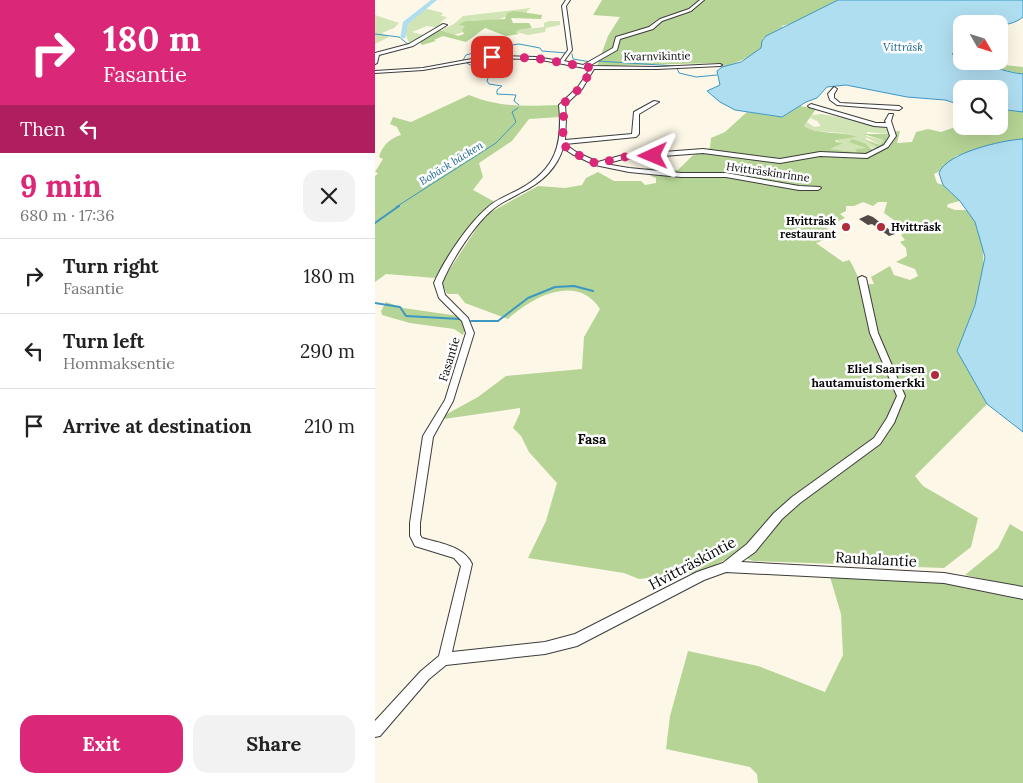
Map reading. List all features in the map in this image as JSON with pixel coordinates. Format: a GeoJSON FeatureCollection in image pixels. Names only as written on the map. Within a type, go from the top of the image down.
{"type":"FeatureCollection","features":[{"type":"Feature","properties":{"kind":"street"},"geometry":{"type":"LineString","coordinates":[[561,62],[570,50],[564,6],[568,0]]}},
{"type":"Feature","properties":{"kind":"street"},"geometry":{"type":"LineString","coordinates":[[574,153],[560,155],[563,143],[562,105],[580,88],[589,67],[615,49],[618,38],[651,28],[661,20],[690,10],[702,0]]}},
{"type":"Feature","properties":{"kind":"street"},"geometry":{"type":"LineString","coordinates":[[375,63],[377,54],[411,45],[445,25]]}},
{"type":"Feature","properties":{"kind":"street"},"geometry":{"type":"LineString","coordinates":[[477,40],[488,45],[491,57]]}},
{"type":"Feature","properties":{"kind":"street","name":"Kvarnvikintie"},"geometry":{"type":"LineString","coordinates":[[375,72],[423,69],[491,57],[535,58],[589,67],[657,68],[720,65]]}},
{"type":"Feature","properties":{"kind":"street"},"geometry":{"type":"LineString","coordinates":[[834,90],[831,92],[832,99],[839,104],[899,108]]}},
{"type":"Feature","properties":{"kind":"street"},"geometry":{"type":"LineString","coordinates":[[563,143],[633,136],[636,134],[636,113],[656,102]]}},
{"type":"Feature","properties":{"kind":"street"},"geometry":{"type":"LineString","coordinates":[[811,106],[876,125],[890,125]]}},
{"type":"Feature","properties":{"kind":"street"},"geometry":{"type":"LineString","coordinates":[[597,164],[623,157],[703,151],[780,161],[820,154],[867,156],[886,146],[893,136],[888,121],[891,115]]}},
{"type":"Feature","properties":{"kind":"street","name":"Hvitträskinrinne"},"geometry":{"type":"LineString","coordinates":[[563,143],[574,153],[597,164],[629,170],[681,175],[726,175],[799,188],[818,188]]}},
{"type":"Feature","properties":{"kind":"street","name":"Fasantie"},"geometry":{"type":"LineString","coordinates":[[444,659],[467,564],[457,554],[419,542],[415,536],[415,523],[428,436],[449,401],[470,333],[465,320],[442,296],[438,283],[444,271],[485,212],[535,181],[560,155]]}},
{"type":"Feature","properties":{"kind":"street","name":"Hvitträskintie"},"geometry":{"type":"LineString","coordinates":[[444,659],[545,648],[577,640],[701,576],[726,566],[751,548],[778,516],[796,500],[877,441],[899,404],[901,396],[874,333],[862,278]]}},
{"type":"Feature","properties":{"kind":"street","name":"Rauhalantie"},"geometry":{"type":"LineString","coordinates":[[726,566],[944,578],[1023,593]]}},
{"type":"Feature","properties":{"kind":"street"},"geometry":{"type":"LineString","coordinates":[[375,731],[425,674],[444,659]]}},
{"type":"Feature","properties":{"kind":"green space"},"geometry":{"type":"Polygon","coordinates":[[[602,0],[838,0],[794,23],[781,26],[783,27],[763,38],[762,48],[752,55],[722,67],[716,63],[597,66],[608,36],[620,17],[593,15],[602,0]]]}},
{"type":"Feature","properties":{"kind":"green space"},"geometry":{"type":"Polygon","coordinates":[[[424,8],[443,13],[441,16],[447,17],[440,23],[445,23],[439,28],[427,26],[412,32],[424,35],[409,43],[402,26],[424,8]]]}},
{"type":"Feature","properties":{"kind":"green space"},"geometry":{"type":"Polygon","coordinates":[[[531,8],[527,11],[527,15],[514,11],[500,19],[466,22],[459,25],[465,26],[463,32],[454,35],[441,30],[454,24],[463,16],[531,8]]]}},
{"type":"Feature","properties":{"kind":"green space"},"geometry":{"type":"Polygon","coordinates":[[[514,11],[542,15],[541,19],[511,18],[513,23],[529,23],[532,28],[518,30],[516,32],[519,34],[506,36],[485,28],[466,42],[443,36],[434,40],[436,41],[422,45],[419,41],[440,30],[458,36],[464,34],[462,30],[465,26],[458,25],[466,21],[505,19],[507,13],[514,11]]]}},
{"type":"Feature","properties":{"kind":"green space"},"geometry":{"type":"Polygon","coordinates":[[[375,15],[399,23],[394,28],[382,33],[389,37],[375,44],[375,15]]]}},
{"type":"Feature","properties":{"kind":"green space"},"geometry":{"type":"Polygon","coordinates":[[[560,21],[560,25],[546,28],[545,32],[528,35],[516,32],[518,30],[544,27],[544,23],[560,21]]]}},
{"type":"Feature","properties":{"kind":"green space"},"geometry":{"type":"Polygon","coordinates":[[[1008,65],[1023,67],[1023,74],[1004,70],[1008,70],[1008,65]]]}},
{"type":"Feature","properties":{"kind":"green space"},"geometry":{"type":"Polygon","coordinates":[[[469,95],[503,104],[524,106],[559,105],[560,117],[529,119],[512,141],[479,163],[483,177],[473,190],[495,202],[471,224],[435,278],[386,274],[375,282],[375,176],[378,173],[375,172],[383,159],[379,157],[384,146],[393,138],[401,135],[397,127],[390,124],[393,117],[411,122],[469,95]]]}},
{"type":"Feature","properties":{"kind":"green space"},"geometry":{"type":"Polygon","coordinates":[[[800,106],[816,109],[804,126],[815,131],[857,137],[835,140],[836,142],[843,143],[830,149],[855,152],[857,151],[855,149],[866,148],[849,142],[852,139],[866,144],[873,150],[877,147],[864,139],[880,145],[884,140],[863,134],[888,134],[889,132],[900,131],[897,143],[912,142],[916,132],[928,129],[941,132],[953,128],[953,135],[1008,135],[1008,110],[1023,112],[1023,139],[1000,142],[956,156],[934,174],[937,183],[943,185],[960,201],[948,204],[947,207],[955,210],[967,210],[977,226],[982,244],[983,262],[977,299],[957,351],[987,404],[915,476],[923,486],[978,518],[971,547],[944,568],[754,561],[734,555],[702,572],[639,579],[624,573],[528,558],[546,521],[557,483],[529,452],[521,436],[513,428],[520,413],[520,408],[444,419],[445,415],[478,397],[506,376],[582,369],[584,337],[600,309],[590,298],[579,292],[554,292],[529,303],[508,319],[465,303],[458,294],[447,294],[443,285],[444,278],[482,220],[491,212],[538,186],[565,188],[582,185],[586,178],[598,172],[614,181],[641,181],[645,185],[656,183],[656,178],[651,176],[646,168],[678,170],[692,156],[710,148],[711,138],[725,132],[747,112],[782,117],[800,106]],[[863,202],[854,206],[846,206],[846,211],[840,214],[845,218],[834,223],[826,223],[825,226],[835,236],[816,243],[843,262],[849,260],[858,277],[864,283],[874,284],[871,277],[890,266],[894,275],[910,280],[918,276],[915,269],[896,262],[907,256],[906,248],[900,242],[905,240],[901,235],[908,230],[884,213],[887,202],[878,202],[873,206],[863,202]]]}},
{"type":"Feature","properties":{"kind":"green space"},"geometry":{"type":"Polygon","coordinates":[[[821,114],[856,120],[888,129],[889,132],[888,134],[867,132],[866,136],[885,140],[880,145],[867,138],[865,139],[877,147],[874,149],[866,144],[856,143],[866,148],[858,149],[855,152],[828,149],[841,143],[835,140],[847,137],[855,138],[843,133],[816,131],[804,126],[807,122],[814,127],[821,126],[817,121],[810,118],[812,115],[821,114]]]}},
{"type":"Feature","properties":{"kind":"green space"},"geometry":{"type":"Polygon","coordinates":[[[386,302],[403,308],[459,316],[466,327],[463,335],[454,329],[410,323],[382,315],[381,311],[386,302]]]}},
{"type":"Feature","properties":{"kind":"green space"},"geometry":{"type":"Polygon","coordinates":[[[1010,524],[1023,532],[1023,588],[965,575],[998,548],[1010,524]]]}},
{"type":"Feature","properties":{"kind":"green space"},"geometry":{"type":"Polygon","coordinates":[[[830,577],[956,583],[1023,598],[1023,783],[758,783],[757,774],[750,767],[666,749],[670,716],[688,651],[758,666],[825,692],[843,655],[841,614],[830,577]]]}},
{"type":"Feature","properties":{"kind":"water","name":"Vitträsk"},"geometry":{"type":"Polygon","coordinates":[[[838,0],[1023,0],[1023,17],[1010,24],[1008,24],[1008,15],[953,15],[952,54],[953,70],[1003,70],[1023,74],[1023,112],[1008,110],[1008,80],[953,80],[953,102],[945,100],[907,97],[846,85],[827,87],[817,98],[806,102],[782,117],[735,110],[720,102],[707,91],[720,85],[717,71],[722,67],[741,62],[761,48],[762,41],[766,36],[838,0]]]}},
{"type":"Feature","properties":{"kind":"water"},"geometry":{"type":"Polygon","coordinates":[[[1023,139],[1023,432],[987,404],[957,351],[975,305],[985,257],[975,222],[960,201],[943,185],[939,173],[952,159],[963,154],[989,145],[1023,139]]]}},
{"type":"Feature","properties":{"kind":"building","name":"Hvitträsk"},"geometry":{"type":"Polygon","coordinates":[[[868,215],[895,234],[889,236],[872,224],[868,225],[859,219],[868,215]]]}},
{"type":"Feature","properties":{"kind":"waterway"},"geometry":{"type":"LineString","coordinates":[[402,38],[405,23],[434,0]]}},
{"type":"Feature","properties":{"kind":"waterway"},"geometry":{"type":"LineString","coordinates":[[375,34],[399,37],[409,45]]}},
{"type":"Feature","properties":{"kind":"waterway","name":"Bobäck bäcken"},"geometry":{"type":"LineString","coordinates":[[492,48],[519,44],[540,48],[542,51],[567,53]]}},
{"type":"Feature","properties":{"kind":"waterway","name":"Bobäck bäcken"},"geometry":{"type":"LineString","coordinates":[[463,60],[466,55],[486,49]]}},
{"type":"Feature","properties":{"kind":"waterway","name":"Bobäck bäcken"},"geometry":{"type":"LineString","coordinates":[[572,54],[573,59],[591,62]]}},
{"type":"Feature","properties":{"kind":"waterway","name":"Bobäck bäcken"},"geometry":{"type":"LineString","coordinates":[[597,61],[675,66]]}},
{"type":"Feature","properties":{"kind":"waterway","name":"Bobäck bäcken"},"geometry":{"type":"LineString","coordinates":[[465,62],[489,75],[487,81],[489,84],[502,86],[497,90],[497,94],[516,95],[514,101],[519,105]]}},
{"type":"Feature","properties":{"kind":"waterway","name":"Bobäck bäcken"},"geometry":{"type":"LineString","coordinates":[[677,68],[679,73],[696,77],[717,75]]}},
{"type":"Feature","properties":{"kind":"waterway","name":"Bobäck bäcken"},"geometry":{"type":"LineString","coordinates":[[396,207],[496,143],[516,122],[512,112],[518,108]]}},
{"type":"Feature","properties":{"kind":"waterway","name":"Bobäck bäcken"},"geometry":{"type":"LineString","coordinates":[[375,223],[399,206]]}},
{"type":"Feature","properties":{"kind":"waterway"},"geometry":{"type":"LineString","coordinates":[[471,321],[498,321],[528,298],[555,287],[574,286],[593,291]]}},
{"type":"Feature","properties":{"kind":"waterway"},"geometry":{"type":"LineString","coordinates":[[375,303],[400,307],[406,316],[460,319]]}},
{"type":"Feature","properties":{"kind":"place","name":"Hvitträsk restaurant"},"geometry":{"type":"Point","coordinates":[846,227]}},
{"type":"Feature","properties":{"kind":"place","name":"Hvitträsk"},"geometry":{"type":"Point","coordinates":[881,227]}},
{"type":"Feature","properties":{"kind":"place","name":"Eliel Saarisen hautamuistomerkki"},"geometry":{"type":"Point","coordinates":[935,375]}},
{"type":"Feature","properties":{"kind":"district","name":"Fasa"},"geometry":{"type":"Point","coordinates":[592,439]}},
{"type":"Feature","properties":{"kind":"route"},"geometry":{"type":"LineString","coordinates":[[492,57],[554,60],[593,68],[584,84],[562,105],[564,120],[562,144],[574,153],[597,164],[614,158],[653,156]]}}]}
